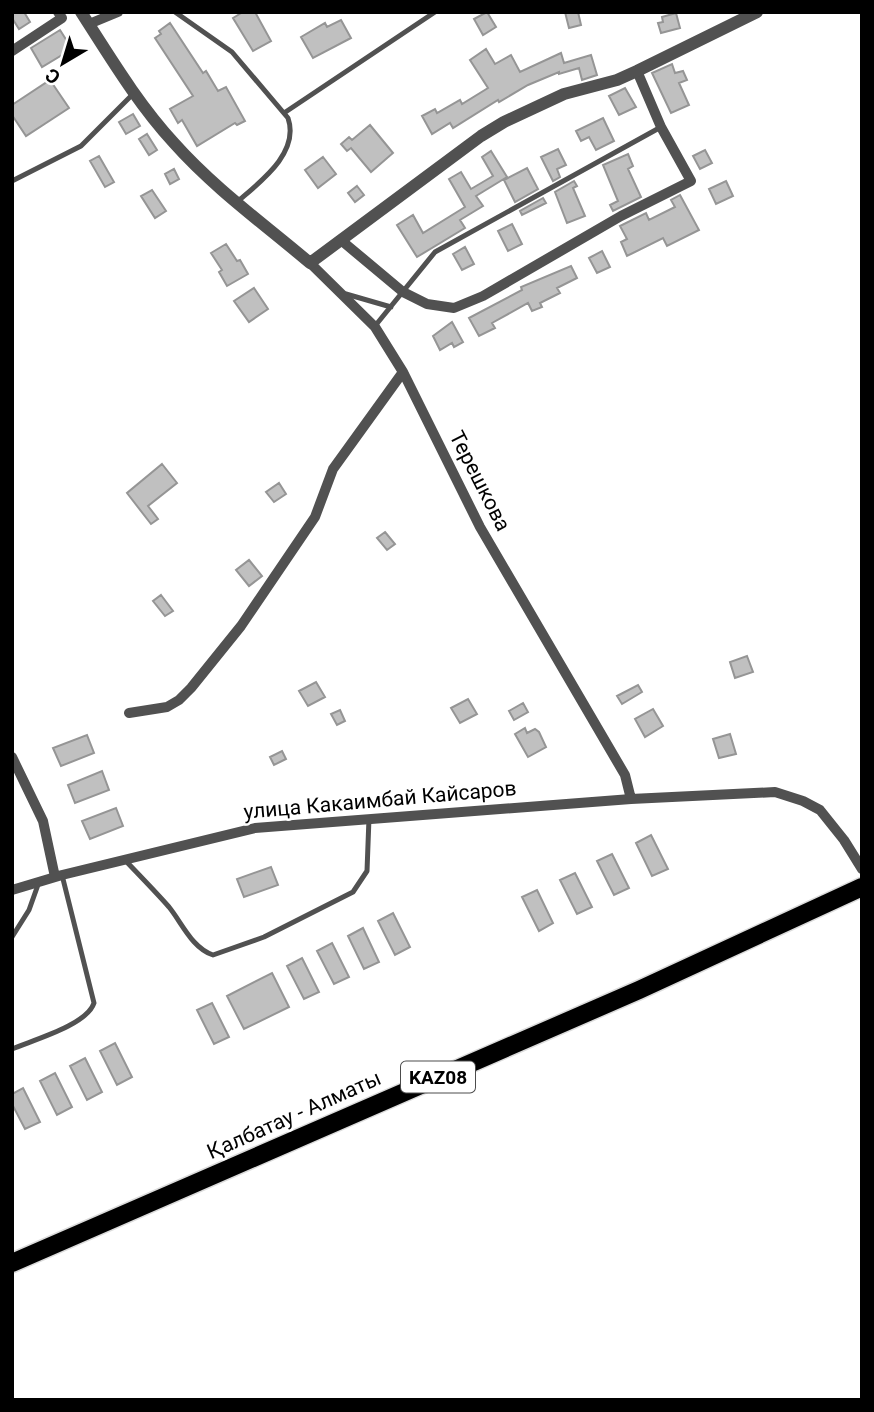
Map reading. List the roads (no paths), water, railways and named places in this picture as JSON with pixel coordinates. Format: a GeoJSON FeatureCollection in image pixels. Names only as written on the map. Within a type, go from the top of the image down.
{"type":"FeatureCollection","features":[{"type":"Feature","properties":{"kind":"highway","name":"Қалбатау - Алматы"},"geometry":{"type":"LineString","coordinates":[[12,1263],[639,990],[862,887]]}},
{"type":"Feature","properties":{"kind":"street"},"geometry":{"type":"LineString","coordinates":[[12,51],[62,18],[58,12]]}},
{"type":"Feature","properties":{"kind":"street","name":"Терешкова"},"geometry":{"type":"LineString","coordinates":[[82,12],[134,93],[173,142],[208,178],[310,263],[375,327],[403,372],[480,527],[625,775],[631,799]]}},
{"type":"Feature","properties":{"kind":"street"},"geometry":{"type":"LineString","coordinates":[[89,24],[118,12]]}},
{"type":"Feature","properties":{"kind":"street"},"geometry":{"type":"LineString","coordinates":[[310,263],[481,136],[504,122],[564,94],[617,80],[757,12]]}},
{"type":"Feature","properties":{"kind":"street"},"geometry":{"type":"LineString","coordinates":[[342,240],[403,292],[427,304],[454,308],[483,296],[621,216],[691,181],[661,127],[637,71]]}},
{"type":"Feature","properties":{"kind":"street"},"geometry":{"type":"LineString","coordinates":[[129,713],[167,707],[179,700],[241,626],[315,517],[332,469],[403,372]]}},
{"type":"Feature","properties":{"kind":"street"},"geometry":{"type":"LineString","coordinates":[[12,757],[43,821],[58,876]]}},
{"type":"Feature","properties":{"kind":"street"},"geometry":{"type":"LineString","coordinates":[[631,799],[775,792],[820,810],[844,840],[862,869]]}},
{"type":"Feature","properties":{"kind":"street","name":"улица Какаимбай Кайсаров"},"geometry":{"type":"LineString","coordinates":[[12,890],[124,859],[255,828],[631,799]]}},
{"type":"Feature","properties":{"kind":"lane"},"geometry":{"type":"LineString","coordinates":[[175,12],[232,52],[284,113],[291,128],[282,156],[264,179],[237,202]]}},
{"type":"Feature","properties":{"kind":"lane"},"geometry":{"type":"LineString","coordinates":[[284,113],[435,12]]}},
{"type":"Feature","properties":{"kind":"lane"},"geometry":{"type":"LineString","coordinates":[[12,181],[81,146],[134,93]]}},
{"type":"Feature","properties":{"kind":"lane"},"geometry":{"type":"LineString","coordinates":[[375,327],[435,252],[661,127]]}},
{"type":"Feature","properties":{"kind":"lane"},"geometry":{"type":"LineString","coordinates":[[340,293],[391,307]]}},
{"type":"Feature","properties":{"kind":"lane"},"geometry":{"type":"LineString","coordinates":[[124,859],[170,909],[197,945],[213,955],[264,937],[353,892],[367,871],[369,818]]}},
{"type":"Feature","properties":{"kind":"lane"},"geometry":{"type":"LineString","coordinates":[[12,1049],[78,1021],[93,1007],[58,876]]}},
{"type":"Feature","properties":{"kind":"lane"},"geometry":{"type":"LineString","coordinates":[[12,937],[29,910],[39,881]]}}]}
